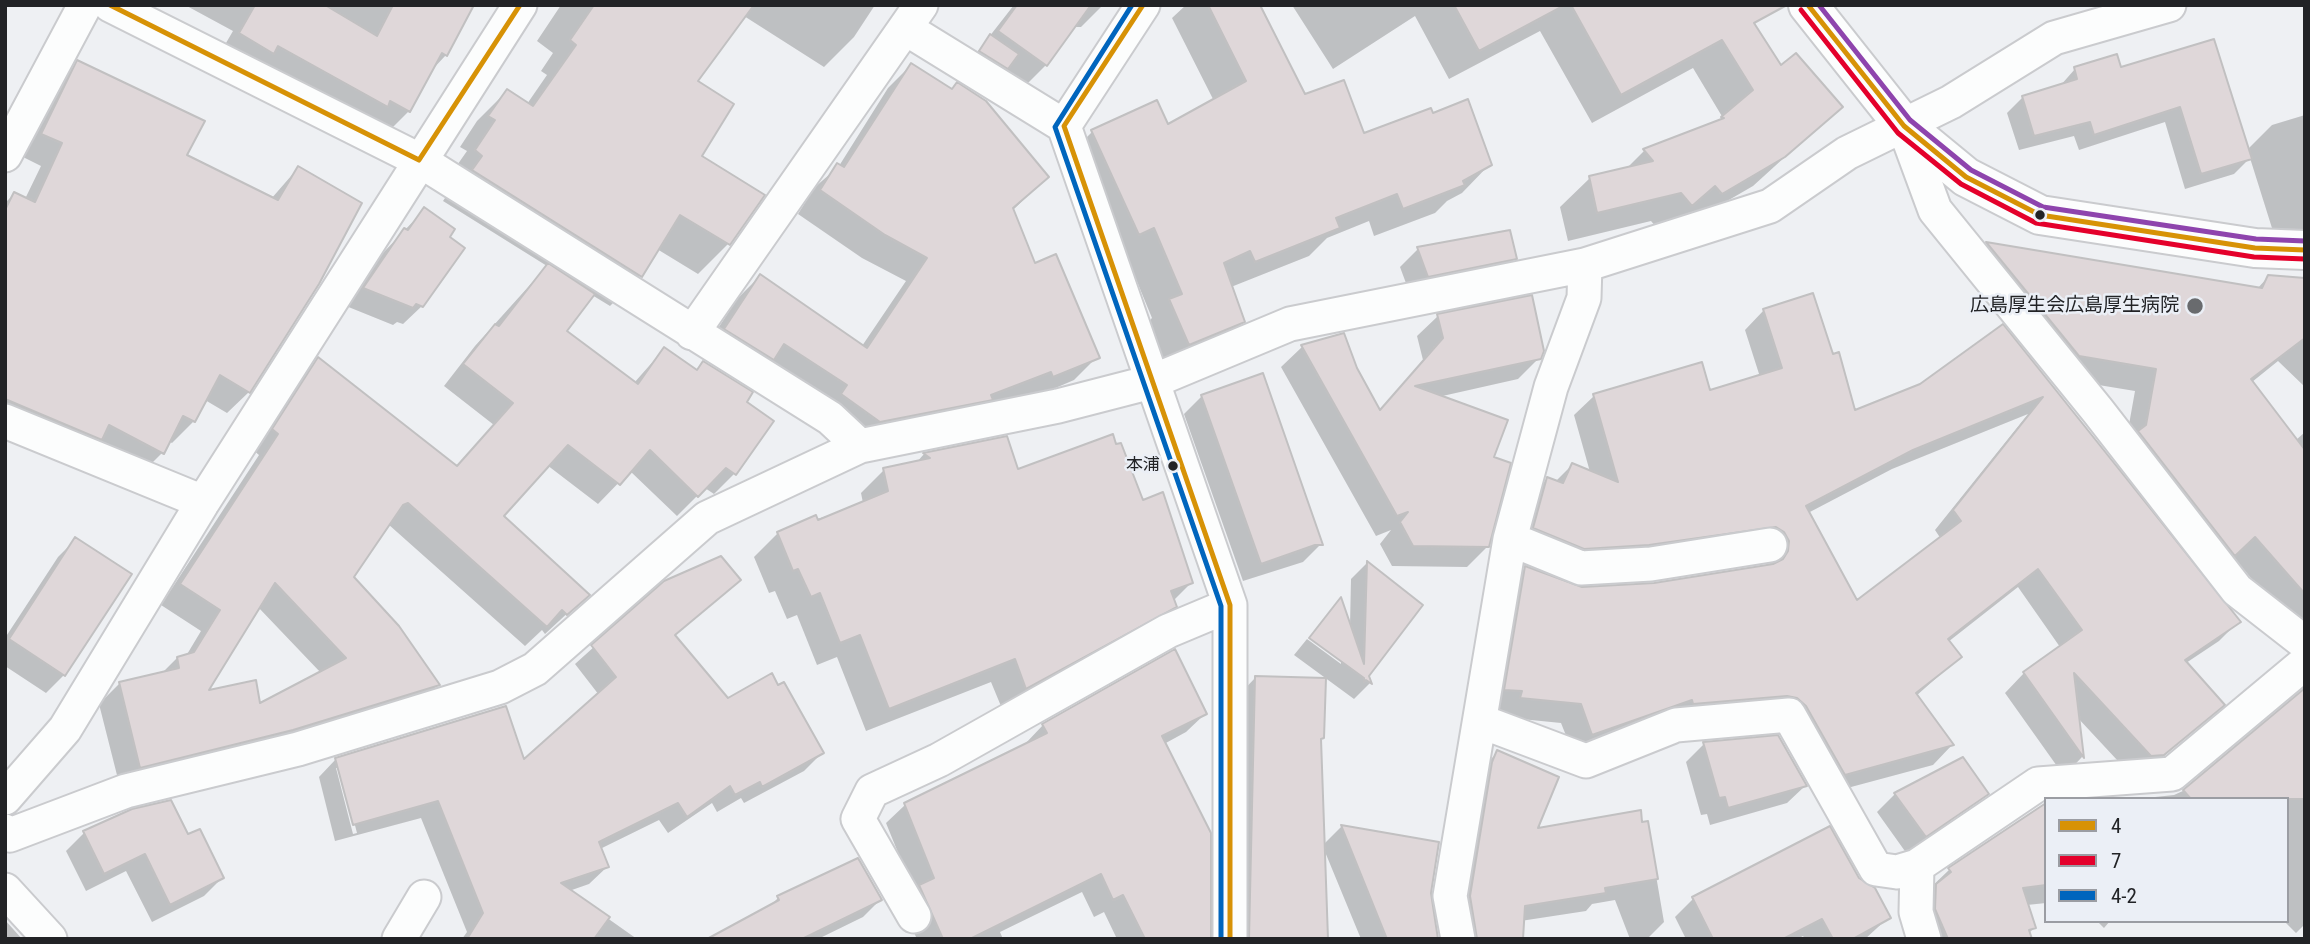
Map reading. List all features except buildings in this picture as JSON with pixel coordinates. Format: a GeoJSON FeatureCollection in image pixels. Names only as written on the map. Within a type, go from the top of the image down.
{"type":"FeatureCollection","features":[{"type":"Feature","properties":{"kind":"street"},"geometry":{"type":"LineString","coordinates":[[5,155],[85,5]]}},
{"type":"Feature","properties":{"kind":"street"},"geometry":{"type":"LineString","coordinates":[[110,5],[419,160],[830,418],[860,446]]}},
{"type":"Feature","properties":{"kind":"street"},"geometry":{"type":"LineString","coordinates":[[5,798],[65,729],[203,502],[520,5]]}},
{"type":"Feature","properties":{"kind":"street"},"geometry":{"type":"LineString","coordinates":[[1064,126],[1143,5]]}},
{"type":"Feature","properties":{"kind":"street"},"geometry":{"type":"LineString","coordinates":[[1808,5],[1903,126],[1966,177],[2040,215],[2255,248],[2305,250]]}},
{"type":"Feature","properties":{"kind":"street"},"geometry":{"type":"LineString","coordinates":[[7,836],[126,791],[298,749],[500,687],[535,669],[707,518],[860,446],[1058,406],[1151,382],[1290,324],[1585,265],[1770,206],[1847,153],[1951,102],[2054,38],[2169,5]]}},
{"type":"Feature","properties":{"kind":"street"},"geometry":{"type":"LineString","coordinates":[[692,333],[913,16],[1064,126],[1230,605],[1230,939]]}},
{"type":"Feature","properties":{"kind":"street"},"geometry":{"type":"LineString","coordinates":[[1903,126],[1935,210],[2098,411],[2237,590],[2305,643]]}},
{"type":"Feature","properties":{"kind":"street"},"geometry":{"type":"LineString","coordinates":[[1458,939],[1450,896],[1510,539],[1551,387],[1584,298],[1585,265]]}},
{"type":"Feature","properties":{"kind":"street"},"geometry":{"type":"LineString","coordinates":[[5,421],[203,502]]}},
{"type":"Feature","properties":{"kind":"street"},"geometry":{"type":"LineString","coordinates":[[1510,539],[1581,569],[1651,564],[1770,545]]}},
{"type":"Feature","properties":{"kind":"street"},"geometry":{"type":"LineString","coordinates":[[914,916],[858,819],[872,790],[939,760],[1168,631],[1230,605]]}},
{"type":"Feature","properties":{"kind":"street"},"geometry":{"type":"LineString","coordinates":[[1480,721],[1586,761],[1676,725],[1789,715],[1876,869],[1897,872],[1917,866],[2038,784],[2172,774],[2305,663]]}},
{"type":"Feature","properties":{"kind":"street"},"geometry":{"type":"LineString","coordinates":[[1917,866],[1916,912],[1924,939]]}},
{"type":"Feature","properties":{"kind":"street"},"geometry":{"type":"LineString","coordinates":[[5,890],[50,939]]}},
{"type":"Feature","properties":{"kind":"street"},"geometry":{"type":"LineString","coordinates":[[399,939],[424,897]]}},
{"type":"Feature","properties":{"kind":"transit line","name":"4"},"geometry":{"type":"LineString","coordinates":[[110,5],[419,160]]}},
{"type":"Feature","properties":{"kind":"transit line","name":"4"},"geometry":{"type":"LineString","coordinates":[[419,160],[520,5]]}},
{"type":"Feature","properties":{"kind":"transit line","name":"4-2"},"geometry":{"type":"LineString","coordinates":[[1132,5],[1055,127],[1221,606],[1221,939]]}},
{"type":"Feature","properties":{"kind":"transit line","name":"4"},"geometry":{"type":"LineString","coordinates":[[1143,5],[1064,126],[1230,605],[1230,939]]}},
{"type":"Feature","properties":{"kind":"transit line","name":"4"},"geometry":{"type":"LineString","coordinates":[[1808,5],[1904,126],[1966,177],[2040,215],[2255,248],[2305,250]]}},
{"type":"Feature","properties":{"kind":"transit line"},"geometry":{"type":"LineString","coordinates":[[1819,5],[1910,120],[1971,170],[2043,207],[2256,239],[2305,241]]}},
{"type":"Feature","properties":{"kind":"transit line","name":"7"},"geometry":{"type":"LineString","coordinates":[[1801,10],[1898,133],[1961,184],[2036,223],[2254,257],[2305,259]]}},
{"type":"Feature","properties":{"kind":"place","name":"広島厚生会広島厚生病院"},"geometry":{"type":"Point","coordinates":[2195,306]}},
{"type":"Feature","properties":{"kind":"place","name":"本浦"},"geometry":{"type":"Point","coordinates":[1173,466]}}]}
